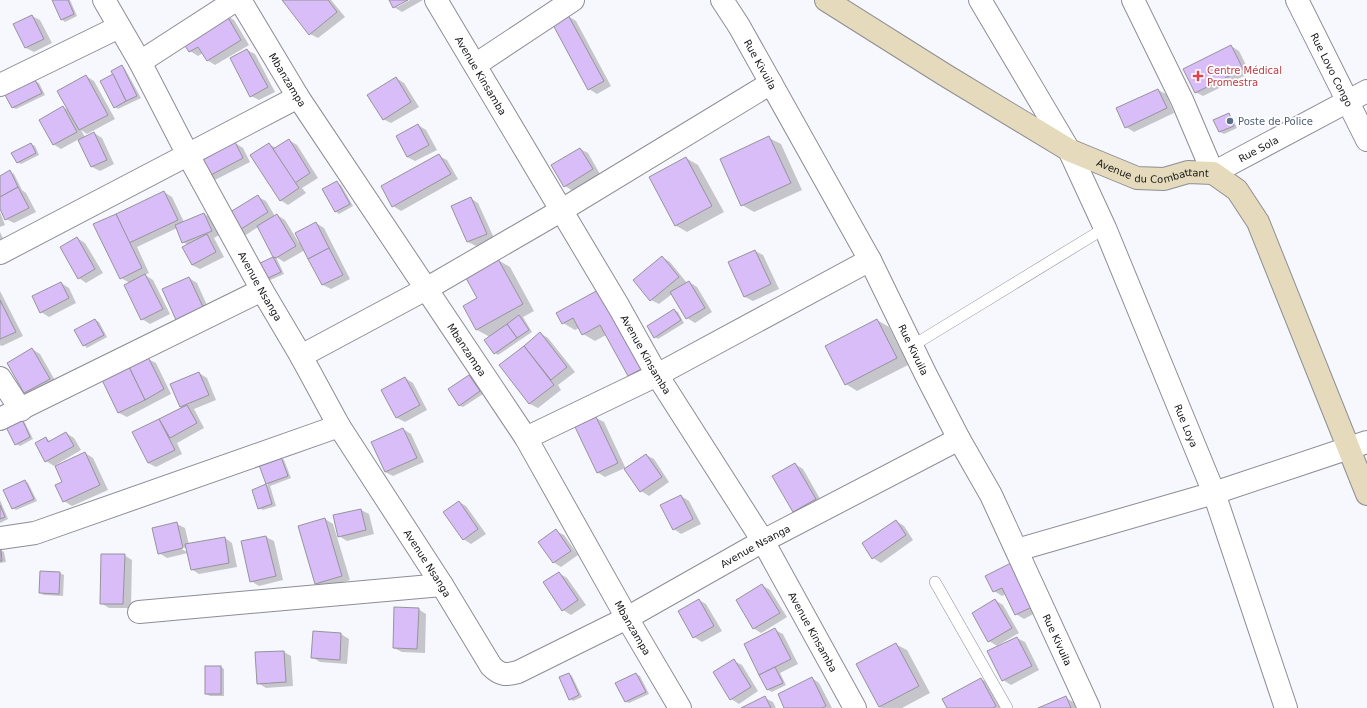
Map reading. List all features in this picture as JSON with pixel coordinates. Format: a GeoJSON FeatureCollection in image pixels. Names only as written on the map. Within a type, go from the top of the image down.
{"type":"FeatureCollection","features":[{"type":"Feature","properties":{"kind":"street","name":"Avenue Nsanga"},"geometry":{"type":"LineString","coordinates":[[104,0],[140,62],[188,156],[339,426],[442,585],[491,666],[497,673],[506,675],[518,672],[627,618],[763,541],[959,439]]}},
{"type":"Feature","properties":{"kind":"street"},"geometry":{"type":"LineString","coordinates":[[140,62],[236,0]]}},
{"type":"Feature","properties":{"kind":"street","name":"Mbanzampa"},"geometry":{"type":"LineString","coordinates":[[240,0],[298,98],[526,438],[627,618],[680,708]]}},
{"type":"Feature","properties":{"kind":"street","name":"Avenue Kinsamba"},"geometry":{"type":"LineString","coordinates":[[436,0],[562,210],[657,375],[763,541],[855,708]]}},
{"type":"Feature","properties":{"kind":"street"},"geometry":{"type":"LineString","coordinates":[[475,65],[573,0]]}},
{"type":"Feature","properties":{"kind":"street","name":"Rue Kivuila"},"geometry":{"type":"LineString","coordinates":[[722,0],[739,26],[870,260],[959,439],[991,495],[1089,708]]}},
{"type":"Feature","properties":{"kind":"street","name":"Avenue du Combattant"},"geometry":{"type":"LineString","coordinates":[[826,0],[1069,150],[1137,178],[1164,179],[1188,172],[1213,173],[1237,190],[1258,222],[1358,446],[1367,494]]}},
{"type":"Feature","properties":{"kind":"street","name":"Rue Loya"},"geometry":{"type":"LineString","coordinates":[[980,0],[1069,150],[1106,228],[1214,493],[1286,708]]}},
{"type":"Feature","properties":{"kind":"street"},"geometry":{"type":"LineString","coordinates":[[1133,0],[1182,100],[1213,173]]}},
{"type":"Feature","properties":{"kind":"street","name":"Rue Lovo Congo"},"geometry":{"type":"LineString","coordinates":[[1297,0],[1367,140]]}},
{"type":"Feature","properties":{"kind":"street"},"geometry":{"type":"LineString","coordinates":[[0,85],[119,27]]}},
{"type":"Feature","properties":{"kind":"street"},"geometry":{"type":"LineString","coordinates":[[301,356],[426,289],[562,210],[771,83]]}},
{"type":"Feature","properties":{"kind":"street","name":"Rue Sola"},"geometry":{"type":"LineString","coordinates":[[1213,173],[1367,91]]}},
{"type":"Feature","properties":{"kind":"street"},"geometry":{"type":"LineString","coordinates":[[0,253],[298,98]]}},
{"type":"Feature","properties":{"kind":"street"},"geometry":{"type":"LineString","coordinates":[[526,438],[657,375],[870,260]]}},
{"type":"Feature","properties":{"kind":"street"},"geometry":{"type":"LineString","coordinates":[[0,419],[21,410],[262,290]]}},
{"type":"Feature","properties":{"kind":"street"},"geometry":{"type":"LineString","coordinates":[[0,378],[21,410]]}},
{"type":"Feature","properties":{"kind":"street"},"geometry":{"type":"LineString","coordinates":[[0,538],[35,533],[339,426]]}},
{"type":"Feature","properties":{"kind":"street"},"geometry":{"type":"LineString","coordinates":[[1017,550],[1214,493],[1358,446]]}},
{"type":"Feature","properties":{"kind":"street"},"geometry":{"type":"LineString","coordinates":[[139,612],[442,585]]}},
{"type":"Feature","properties":{"kind":"lane"},"geometry":{"type":"LineString","coordinates":[[912,346],[1106,228]]}},
{"type":"Feature","properties":{"kind":"lane"},"geometry":{"type":"LineString","coordinates":[[935,582],[1007,708]]}},
{"type":"Feature","properties":{"kind":"building"},"geometry":{"type":"Polygon","coordinates":[[[52,0],[68,0],[74,14],[61,20],[52,0]]]}},
{"type":"Feature","properties":{"kind":"building"},"geometry":{"type":"Polygon","coordinates":[[[282,0],[328,0],[337,12],[309,35],[282,0]]]}},
{"type":"Feature","properties":{"kind":"building"},"geometry":{"type":"Polygon","coordinates":[[[389,0],[408,0],[393,8],[389,0]]]}},
{"type":"Feature","properties":{"kind":"building"},"geometry":{"type":"Polygon","coordinates":[[[226,14],[241,40],[207,61],[198,47],[189,52],[182,41],[226,14]]]}},
{"type":"Feature","properties":{"kind":"building"},"geometry":{"type":"Polygon","coordinates":[[[32,15],[44,39],[25,48],[13,24],[32,15]]]}},
{"type":"Feature","properties":{"kind":"building"},"geometry":{"type":"Polygon","coordinates":[[[568,15],[604,81],[588,90],[552,23],[568,15]]]}},
{"type":"Feature","properties":{"kind":"building"},"geometry":{"type":"Polygon","coordinates":[[[1231,45],[1243,69],[1195,93],[1183,69],[1231,45]]]}},
{"type":"Feature","properties":{"kind":"building"},"geometry":{"type":"Polygon","coordinates":[[[247,49],[268,87],[250,97],[230,58],[247,49]]]}},
{"type":"Feature","properties":{"kind":"building"},"geometry":{"type":"Polygon","coordinates":[[[122,65],[137,96],[126,101],[111,71],[122,65]]]}},
{"type":"Feature","properties":{"kind":"building"},"geometry":{"type":"Polygon","coordinates":[[[113,74],[126,101],[114,108],[100,81],[113,74]]]}},
{"type":"Feature","properties":{"kind":"building"},"geometry":{"type":"Polygon","coordinates":[[[86,75],[108,115],[79,130],[57,91],[86,75]]]}},
{"type":"Feature","properties":{"kind":"building"},"geometry":{"type":"Polygon","coordinates":[[[396,77],[411,102],[383,120],[367,95],[396,77]]]}},
{"type":"Feature","properties":{"kind":"building"},"geometry":{"type":"Polygon","coordinates":[[[35,80],[42,93],[12,108],[5,95],[35,80]]]}},
{"type":"Feature","properties":{"kind":"building"},"geometry":{"type":"Polygon","coordinates":[[[1158,89],[1167,108],[1125,128],[1116,108],[1158,89]]]}},
{"type":"Feature","properties":{"kind":"building"},"geometry":{"type":"Polygon","coordinates":[[[63,106],[77,132],[53,145],[39,120],[63,106]]]}},
{"type":"Feature","properties":{"kind":"building"},"geometry":{"type":"Polygon","coordinates":[[[1229,113],[1234,126],[1219,132],[1213,120],[1229,113]]]}},
{"type":"Feature","properties":{"kind":"building"},"geometry":{"type":"Polygon","coordinates":[[[418,124],[429,145],[407,157],[396,136],[418,124]]]}},
{"type":"Feature","properties":{"kind":"building"},"geometry":{"type":"Polygon","coordinates":[[[94,132],[107,160],[91,167],[78,140],[94,132]]]}},
{"type":"Feature","properties":{"kind":"building"},"geometry":{"type":"Polygon","coordinates":[[[769,136],[791,183],[741,206],[720,159],[769,136]]]}},
{"type":"Feature","properties":{"kind":"building"},"geometry":{"type":"Polygon","coordinates":[[[289,139],[310,173],[295,183],[273,149],[289,139]]]}},
{"type":"Feature","properties":{"kind":"building"},"geometry":{"type":"Polygon","coordinates":[[[235,142],[243,158],[207,177],[199,162],[235,142]]]}},
{"type":"Feature","properties":{"kind":"building"},"geometry":{"type":"Polygon","coordinates":[[[31,143],[36,153],[17,163],[11,153],[31,143]]]}},
{"type":"Feature","properties":{"kind":"building"},"geometry":{"type":"Polygon","coordinates":[[[269,143],[299,188],[280,201],[250,155],[269,143]]]}},
{"type":"Feature","properties":{"kind":"building"},"geometry":{"type":"Polygon","coordinates":[[[580,148],[593,169],[564,187],[551,165],[580,148]]]}},
{"type":"Feature","properties":{"kind":"building"},"geometry":{"type":"Polygon","coordinates":[[[439,154],[451,174],[392,207],[381,186],[439,154]]]}},
{"type":"Feature","properties":{"kind":"building"},"geometry":{"type":"Polygon","coordinates":[[[686,157],[712,206],[675,226],[649,177],[686,157]]]}},
{"type":"Feature","properties":{"kind":"building"},"geometry":{"type":"Polygon","coordinates":[[[10,170],[18,187],[0,197],[0,176],[10,170]]]}},
{"type":"Feature","properties":{"kind":"building"},"geometry":{"type":"Polygon","coordinates":[[[337,181],[350,204],[335,212],[322,189],[337,181]]]}},
{"type":"Feature","properties":{"kind":"building"},"geometry":{"type":"Polygon","coordinates":[[[18,187],[29,208],[5,220],[0,209],[0,197],[18,187]]]}},
{"type":"Feature","properties":{"kind":"building"},"geometry":{"type":"Polygon","coordinates":[[[164,191],[178,220],[129,243],[116,214],[164,191]]]}},
{"type":"Feature","properties":{"kind":"building"},"geometry":{"type":"Polygon","coordinates":[[[258,195],[268,212],[238,231],[227,214],[258,195]]]}},
{"type":"Feature","properties":{"kind":"building"},"geometry":{"type":"Polygon","coordinates":[[[471,197],[487,234],[467,242],[451,206],[471,197]]]}},
{"type":"Feature","properties":{"kind":"building"},"geometry":{"type":"Polygon","coordinates":[[[204,213],[212,231],[182,243],[175,225],[204,213]]]}},
{"type":"Feature","properties":{"kind":"building"},"geometry":{"type":"Polygon","coordinates":[[[116,214],[142,268],[120,279],[93,224],[116,214]]]}},
{"type":"Feature","properties":{"kind":"building"},"geometry":{"type":"Polygon","coordinates":[[[277,214],[296,246],[276,258],[273,257],[257,226],[277,214]]]}},
{"type":"Feature","properties":{"kind":"building"},"geometry":{"type":"Polygon","coordinates":[[[316,222],[329,248],[308,259],[295,233],[316,222]]]}},
{"type":"Feature","properties":{"kind":"building"},"geometry":{"type":"Polygon","coordinates":[[[207,234],[216,252],[192,265],[182,247],[207,234]]]}},
{"type":"Feature","properties":{"kind":"building"},"geometry":{"type":"Polygon","coordinates":[[[77,237],[95,269],[78,279],[60,247],[77,237]]]}},
{"type":"Feature","properties":{"kind":"building"},"geometry":{"type":"Polygon","coordinates":[[[329,248],[343,275],[322,285],[308,259],[329,248]]]}},
{"type":"Feature","properties":{"kind":"building"},"geometry":{"type":"Polygon","coordinates":[[[755,250],[771,284],[744,297],[728,262],[755,250]]]}},
{"type":"Feature","properties":{"kind":"building"},"geometry":{"type":"Polygon","coordinates":[[[662,256],[679,277],[650,301],[633,280],[662,256]]]}},
{"type":"Feature","properties":{"kind":"building"},"geometry":{"type":"Polygon","coordinates":[[[273,257],[281,272],[264,280],[256,265],[273,257]]]}},
{"type":"Feature","properties":{"kind":"building"},"geometry":{"type":"Polygon","coordinates":[[[498,259],[523,304],[476,330],[463,306],[477,298],[466,278],[498,259]]]}},
{"type":"Feature","properties":{"kind":"building"},"geometry":{"type":"Polygon","coordinates":[[[145,274],[163,309],[141,320],[124,285],[145,274]]]}},
{"type":"Feature","properties":{"kind":"building"},"geometry":{"type":"Polygon","coordinates":[[[189,277],[203,307],[176,320],[162,289],[189,277]]]}},
{"type":"Feature","properties":{"kind":"building"},"geometry":{"type":"Polygon","coordinates":[[[689,281],[705,308],[686,319],[670,292],[689,281]]]}},
{"type":"Feature","properties":{"kind":"building"},"geometry":{"type":"Polygon","coordinates":[[[61,282],[69,298],[40,313],[32,296],[61,282]]]}},
{"type":"Feature","properties":{"kind":"building"},"geometry":{"type":"Polygon","coordinates":[[[600,289],[643,368],[628,376],[600,325],[582,335],[573,318],[562,324],[556,313],[600,289]]]}},
{"type":"Feature","properties":{"kind":"building"},"geometry":{"type":"Polygon","coordinates":[[[0,300],[16,332],[0,339],[0,300]]]}},
{"type":"Feature","properties":{"kind":"building"},"geometry":{"type":"Polygon","coordinates":[[[674,309],[681,320],[654,338],[647,326],[674,309]]]}},
{"type":"Feature","properties":{"kind":"building"},"geometry":{"type":"Polygon","coordinates":[[[519,315],[529,330],[517,338],[507,324],[519,315]]]}},
{"type":"Feature","properties":{"kind":"building"},"geometry":{"type":"Polygon","coordinates":[[[95,319],[104,335],[83,346],[74,330],[95,319]]]}},
{"type":"Feature","properties":{"kind":"building"},"geometry":{"type":"Polygon","coordinates":[[[877,319],[897,358],[845,385],[825,346],[877,319]]]}},
{"type":"Feature","properties":{"kind":"building"},"geometry":{"type":"Polygon","coordinates":[[[507,324],[517,338],[494,354],[484,340],[507,324]]]}},
{"type":"Feature","properties":{"kind":"building"},"geometry":{"type":"Polygon","coordinates":[[[540,332],[567,367],[551,380],[524,346],[540,332]]]}},
{"type":"Feature","properties":{"kind":"building"},"geometry":{"type":"Polygon","coordinates":[[[524,346],[554,385],[529,404],[499,365],[524,346]]]}},
{"type":"Feature","properties":{"kind":"building"},"geometry":{"type":"Polygon","coordinates":[[[32,348],[50,379],[24,393],[7,363],[32,348]]]}},
{"type":"Feature","properties":{"kind":"building"},"geometry":{"type":"Polygon","coordinates":[[[148,357],[164,389],[145,400],[129,367],[148,357]]]}},
{"type":"Feature","properties":{"kind":"building"},"geometry":{"type":"Polygon","coordinates":[[[129,367],[145,400],[118,413],[102,380],[129,367]]]}},
{"type":"Feature","properties":{"kind":"building"},"geometry":{"type":"Polygon","coordinates":[[[199,372],[209,395],[180,407],[170,384],[199,372]]]}},
{"type":"Feature","properties":{"kind":"building"},"geometry":{"type":"Polygon","coordinates":[[[469,375],[480,391],[459,406],[448,389],[469,375]]]}},
{"type":"Feature","properties":{"kind":"building"},"geometry":{"type":"Polygon","coordinates":[[[405,377],[420,405],[396,418],[381,390],[405,377]]]}},
{"type":"Feature","properties":{"kind":"building"},"geometry":{"type":"Polygon","coordinates":[[[187,405],[197,423],[170,438],[159,419],[187,405]]]}},
{"type":"Feature","properties":{"kind":"building"},"geometry":{"type":"Polygon","coordinates":[[[596,417],[618,463],[597,473],[575,427],[596,417]]]}},
{"type":"Feature","properties":{"kind":"building"},"geometry":{"type":"Polygon","coordinates":[[[22,419],[30,437],[15,445],[6,427],[22,419]]]}},
{"type":"Feature","properties":{"kind":"building"},"geometry":{"type":"Polygon","coordinates":[[[159,419],[175,450],[148,463],[132,432],[159,419]]]}},
{"type":"Feature","properties":{"kind":"building"},"geometry":{"type":"Polygon","coordinates":[[[403,428],[417,458],[385,472],[371,442],[403,428]]]}},
{"type":"Feature","properties":{"kind":"building"},"geometry":{"type":"Polygon","coordinates":[[[66,432],[74,446],[45,462],[35,443],[46,437],[48,442],[66,432]]]}},
{"type":"Feature","properties":{"kind":"building"},"geometry":{"type":"Polygon","coordinates":[[[85,452],[100,485],[63,502],[55,485],[62,482],[55,466],[85,452]]]}},
{"type":"Feature","properties":{"kind":"building"},"geometry":{"type":"Polygon","coordinates":[[[646,454],[662,477],[640,492],[624,469],[646,454]]]}},
{"type":"Feature","properties":{"kind":"building"},"geometry":{"type":"Polygon","coordinates":[[[281,457],[288,476],[266,484],[259,465],[281,457]]]}},
{"type":"Feature","properties":{"kind":"building"},"geometry":{"type":"Polygon","coordinates":[[[795,463],[816,499],[793,512],[772,476],[795,463]]]}},
{"type":"Feature","properties":{"kind":"building"},"geometry":{"type":"Polygon","coordinates":[[[25,480],[34,499],[12,509],[3,490],[25,480]]]}},
{"type":"Feature","properties":{"kind":"building"},"geometry":{"type":"Polygon","coordinates":[[[266,484],[272,504],[258,509],[252,490],[266,484]]]}},
{"type":"Feature","properties":{"kind":"building"},"geometry":{"type":"Polygon","coordinates":[[[681,495],[693,519],[673,530],[660,505],[681,495]]]}},
{"type":"Feature","properties":{"kind":"building"},"geometry":{"type":"Polygon","coordinates":[[[459,501],[478,529],[463,540],[443,512],[459,501]]]}},
{"type":"Feature","properties":{"kind":"building"},"geometry":{"type":"Polygon","coordinates":[[[0,505],[5,517],[0,519],[0,505]]]}},
{"type":"Feature","properties":{"kind":"building"},"geometry":{"type":"Polygon","coordinates":[[[361,509],[366,530],[338,537],[333,515],[361,509]]]}},
{"type":"Feature","properties":{"kind":"building"},"geometry":{"type":"Polygon","coordinates":[[[325,518],[342,576],[315,584],[298,526],[325,518]]]}},
{"type":"Feature","properties":{"kind":"building"},"geometry":{"type":"Polygon","coordinates":[[[896,520],[906,535],[872,559],[862,543],[896,520]]]}},
{"type":"Feature","properties":{"kind":"building"},"geometry":{"type":"Polygon","coordinates":[[[177,522],[183,548],[158,554],[152,528],[177,522]]]}},
{"type":"Feature","properties":{"kind":"building"},"geometry":{"type":"Polygon","coordinates":[[[556,529],[571,551],[553,563],[538,542],[556,529]]]}},
{"type":"Feature","properties":{"kind":"building"},"geometry":{"type":"Polygon","coordinates":[[[266,536],[276,576],[250,582],[241,541],[266,536]]]}},
{"type":"Feature","properties":{"kind":"building"},"geometry":{"type":"Polygon","coordinates":[[[225,537],[229,563],[191,570],[185,544],[225,537]]]}},
{"type":"Feature","properties":{"kind":"building"},"geometry":{"type":"Polygon","coordinates":[[[1,549],[2,561],[0,561],[1,549]]]}},
{"type":"Feature","properties":{"kind":"building"},"geometry":{"type":"Polygon","coordinates":[[[101,554],[125,554],[123,604],[100,604],[101,554]]]}},
{"type":"Feature","properties":{"kind":"building"},"geometry":{"type":"Polygon","coordinates":[[[1011,563],[1032,607],[1015,615],[1002,588],[993,592],[985,576],[1011,563]]]}},
{"type":"Feature","properties":{"kind":"building"},"geometry":{"type":"Polygon","coordinates":[[[40,571],[60,572],[59,594],[39,593],[40,571]]]}},
{"type":"Feature","properties":{"kind":"building"},"geometry":{"type":"Polygon","coordinates":[[[559,572],[578,600],[562,611],[543,582],[559,572]]]}},
{"type":"Feature","properties":{"kind":"building"},"geometry":{"type":"Polygon","coordinates":[[[762,584],[780,613],[753,629],[736,600],[762,584]]]}},
{"type":"Feature","properties":{"kind":"building"},"geometry":{"type":"Polygon","coordinates":[[[699,599],[714,626],[693,638],[678,611],[699,599]]]}},
{"type":"Feature","properties":{"kind":"building"},"geometry":{"type":"Polygon","coordinates":[[[995,599],[1012,628],[988,642],[972,613],[995,599]]]}},
{"type":"Feature","properties":{"kind":"building"},"geometry":{"type":"Polygon","coordinates":[[[394,607],[419,608],[417,649],[393,648],[394,607]]]}},
{"type":"Feature","properties":{"kind":"building"},"geometry":{"type":"Polygon","coordinates":[[[775,628],[791,659],[759,675],[744,644],[775,628]]]}},
{"type":"Feature","properties":{"kind":"building"},"geometry":{"type":"Polygon","coordinates":[[[313,631],[341,633],[340,660],[311,658],[313,631]]]}},
{"type":"Feature","properties":{"kind":"building"},"geometry":{"type":"Polygon","coordinates":[[[1017,637],[1032,666],[1002,681],[987,651],[1017,637]]]}},
{"type":"Feature","properties":{"kind":"building"},"geometry":{"type":"Polygon","coordinates":[[[896,643],[919,686],[879,707],[856,664],[896,643]]]}},
{"type":"Feature","properties":{"kind":"building"},"geometry":{"type":"Polygon","coordinates":[[[284,651],[286,682],[257,684],[255,652],[284,651]]]}},
{"type":"Feature","properties":{"kind":"building"},"geometry":{"type":"Polygon","coordinates":[[[734,659],[751,687],[730,700],[713,672],[734,659]]]}},
{"type":"Feature","properties":{"kind":"building"},"geometry":{"type":"Polygon","coordinates":[[[205,666],[221,666],[221,694],[205,694],[205,666]]]}},
{"type":"Feature","properties":{"kind":"building"},"geometry":{"type":"Polygon","coordinates":[[[775,667],[783,683],[767,690],[759,675],[775,667]]]}},
{"type":"Feature","properties":{"kind":"building"},"geometry":{"type":"Polygon","coordinates":[[[569,673],[579,695],[569,700],[559,677],[569,673]]]}},
{"type":"Feature","properties":{"kind":"building"},"geometry":{"type":"Polygon","coordinates":[[[636,673],[646,692],[625,702],[615,683],[636,673]]]}},
{"type":"Feature","properties":{"kind":"building"},"geometry":{"type":"Polygon","coordinates":[[[812,677],[826,706],[822,708],[784,708],[778,694],[812,677]]]}},
{"type":"Feature","properties":{"kind":"building"},"geometry":{"type":"Polygon","coordinates":[[[981,678],[996,706],[993,708],[947,708],[942,699],[981,678]]]}},
{"type":"Feature","properties":{"kind":"building"},"geometry":{"type":"Polygon","coordinates":[[[765,696],[771,708],[741,708],[765,696]]]}},
{"type":"Feature","properties":{"kind":"building"},"geometry":{"type":"Polygon","coordinates":[[[1066,696],[1071,708],[1038,708],[1066,696]]]}},
{"type":"Feature","properties":{"kind":"place","name":"Centre Médical Promestra"},"geometry":{"type":"Point","coordinates":[1198,76]}},
{"type":"Feature","properties":{"kind":"place","name":"Poste de Police"},"geometry":{"type":"Point","coordinates":[1230,121]}}]}
